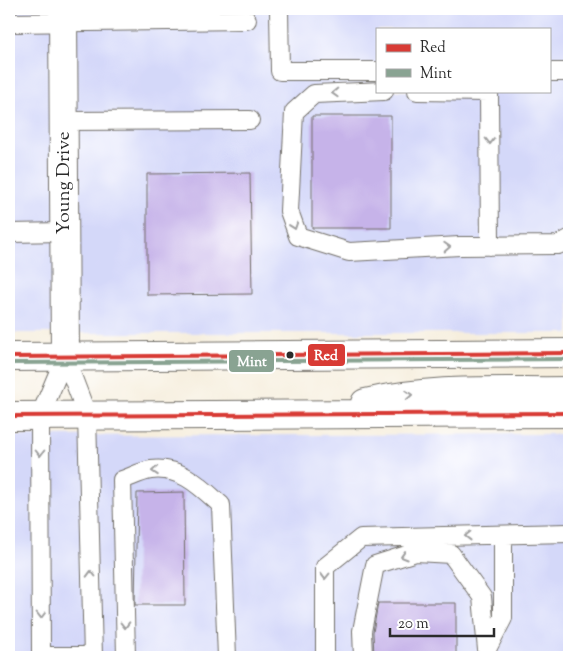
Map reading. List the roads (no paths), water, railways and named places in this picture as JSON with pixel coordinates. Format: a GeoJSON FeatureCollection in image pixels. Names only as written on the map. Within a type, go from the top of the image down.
{"type":"FeatureCollection","features":[{"type":"Feature","properties":{"kind":"main road","name":"Young Drive"},"geometry":{"type":"LineString","coordinates":[[63,15],[65,357]]}},
{"type":"Feature","properties":{"kind":"main road"},"geometry":{"type":"LineString","coordinates":[[9,357],[569,354]]}},
{"type":"Feature","properties":{"kind":"main road"},"geometry":{"type":"LineString","coordinates":[[310,415],[396,396],[450,392],[569,391]]}},
{"type":"Feature","properties":{"kind":"main road"},"geometry":{"type":"LineString","coordinates":[[9,416],[569,414]]}},
{"type":"Feature","properties":{"kind":"lane"},"geometry":{"type":"LineString","coordinates":[[279,9],[280,71],[376,71]]}},
{"type":"Feature","properties":{"kind":"lane"},"geometry":{"type":"LineString","coordinates":[[9,22],[63,15],[247,20]]}},
{"type":"Feature","properties":{"kind":"lane"},"geometry":{"type":"LineString","coordinates":[[550,72],[569,72]]}},
{"type":"Feature","properties":{"kind":"lane"},"geometry":{"type":"LineString","coordinates":[[376,91],[314,94],[294,112],[289,211],[298,236],[349,252],[460,246],[558,246],[569,239]]}},
{"type":"Feature","properties":{"kind":"lane"},"geometry":{"type":"LineString","coordinates":[[489,92],[490,246]]}},
{"type":"Feature","properties":{"kind":"lane"},"geometry":{"type":"LineString","coordinates":[[64,121],[250,120]]}},
{"type":"Feature","properties":{"kind":"lane"},"geometry":{"type":"LineString","coordinates":[[9,233],[64,232]]}},
{"type":"Feature","properties":{"kind":"lane"},"geometry":{"type":"LineString","coordinates":[[65,357],[87,415],[93,656],[41,656],[40,416],[65,357]]}},
{"type":"Feature","properties":{"kind":"lane"},"geometry":{"type":"LineString","coordinates":[[127,657],[122,480],[151,470],[176,471],[200,485],[222,505],[227,657]]}},
{"type":"Feature","properties":{"kind":"lane"},"geometry":{"type":"LineString","coordinates":[[325,657],[325,567],[361,538],[569,533]]}},
{"type":"Feature","properties":{"kind":"lane"},"geometry":{"type":"LineString","coordinates":[[487,654],[502,618],[503,535]]}},
{"type":"Feature","properties":{"kind":"lane"},"geometry":{"type":"LineString","coordinates":[[363,657],[362,631],[375,565],[416,552],[451,554],[482,596],[487,654]]}}]}
